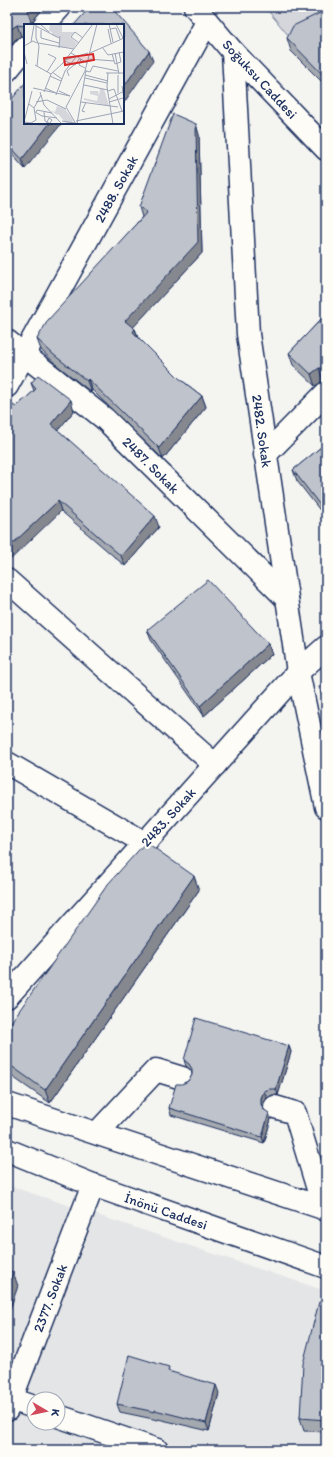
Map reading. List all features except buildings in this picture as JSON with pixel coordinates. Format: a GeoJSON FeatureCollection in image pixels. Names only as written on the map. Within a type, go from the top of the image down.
{"type":"FeatureCollection","features":[{"type":"Feature","properties":{"kind":"street"},"geometry":{"type":"LineString","coordinates":[[45,24],[60,7]]}},
{"type":"Feature","properties":{"kind":"street","name":"Soğuksu Caddesi"},"geometry":{"type":"LineString","coordinates":[[201,14],[233,52],[326,149]]}},
{"type":"Feature","properties":{"kind":"street","name":"2488. Sokak"},"geometry":{"type":"LineString","coordinates":[[7,386],[25,356],[201,14]]}},
{"type":"Feature","properties":{"kind":"street"},"geometry":{"type":"LineString","coordinates":[[7,70],[24,49]]}},
{"type":"Feature","properties":{"kind":"street","name":"2482. Sokak"},"geometry":{"type":"LineString","coordinates":[[233,52],[248,334],[298,672],[326,807]]}},
{"type":"Feature","properties":{"kind":"street","name":"2487. Sokak"},"geometry":{"type":"LineString","coordinates":[[7,341],[105,419],[287,599]]}},
{"type":"Feature","properties":{"kind":"street"},"geometry":{"type":"LineString","coordinates":[[265,455],[326,393]]}},
{"type":"Feature","properties":{"kind":"street"},"geometry":{"type":"LineString","coordinates":[[7,580],[214,765]]}},
{"type":"Feature","properties":{"kind":"street","name":"2483. Sokak"},"geometry":{"type":"LineString","coordinates":[[7,998],[298,672],[326,647]]}},
{"type":"Feature","properties":{"kind":"street"},"geometry":{"type":"LineString","coordinates":[[7,763],[145,843]]}},
{"type":"Feature","properties":{"kind":"street"},"geometry":{"type":"LineString","coordinates":[[97,1133],[156,1070],[182,1078]]}},
{"type":"Feature","properties":{"kind":"street"},"geometry":{"type":"LineString","coordinates":[[7,1104],[325,1209]]}},
{"type":"Feature","properties":{"kind":"street"},"geometry":{"type":"LineString","coordinates":[[275,1107],[295,1113],[325,1209]]}},
{"type":"Feature","properties":{"kind":"street","name":"İnönü Caddesi"},"geometry":{"type":"LineString","coordinates":[[7,1150],[93,1185],[326,1267]]}},
{"type":"Feature","properties":{"kind":"street","name":"2377. Sokak"},"geometry":{"type":"LineString","coordinates":[[9,1405],[93,1185]]}},
{"type":"Feature","properties":{"kind":"street"},"geometry":{"type":"LineString","coordinates":[[9,1405],[26,1406]]}},
{"type":"Feature","properties":{"kind":"street"},"geometry":{"type":"LineString","coordinates":[[66,1419],[157,1450]]}},
{"type":"Feature","properties":{"kind":"shaded area"},"geometry":{"type":"Polygon","coordinates":[[[265,7],[320,7],[302,52],[265,7]]]}},
{"type":"Feature","properties":{"kind":"shaded area"},"geometry":{"type":"Polygon","coordinates":[[[7,1185],[326,1291],[326,1450],[7,1450],[7,1185]]]}}]}
